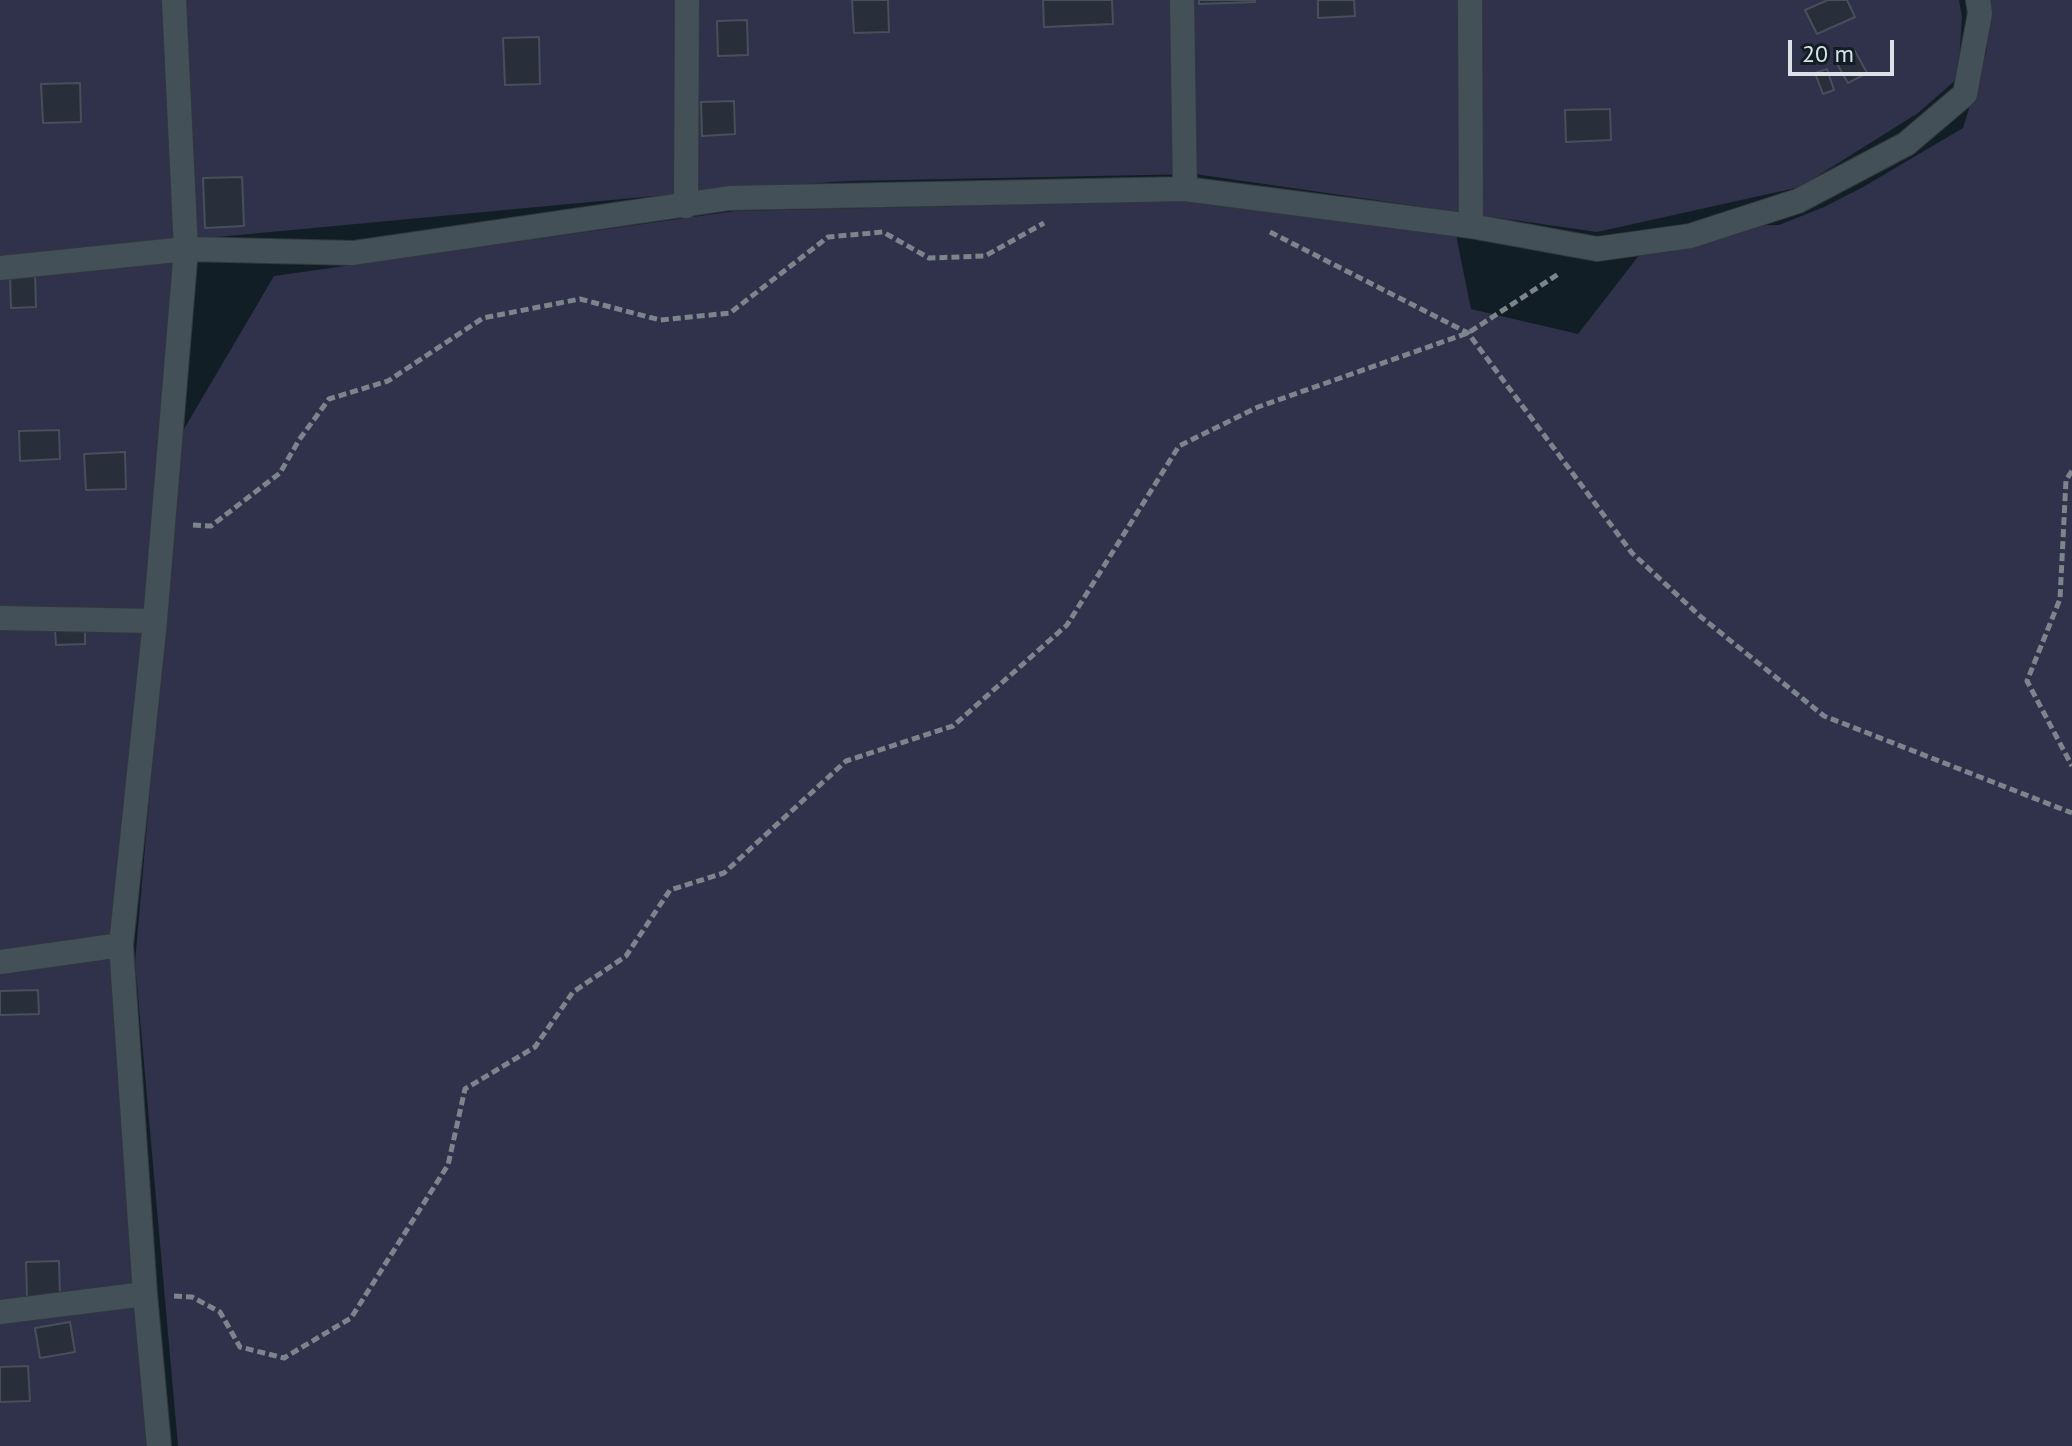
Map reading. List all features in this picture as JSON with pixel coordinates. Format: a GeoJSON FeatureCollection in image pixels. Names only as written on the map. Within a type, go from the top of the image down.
{"type":"FeatureCollection","features":[{"type":"Feature","properties":{"kind":"street"},"geometry":{"type":"LineString","coordinates":[[159,1446],[145,1294],[121,945],[155,621],[186,249],[174,0]]}},
{"type":"Feature","properties":{"kind":"street"},"geometry":{"type":"LineString","coordinates":[[686,206],[687,0]]}},
{"type":"Feature","properties":{"kind":"street"},"geometry":{"type":"LineString","coordinates":[[1182,0],[1185,189]]}},
{"type":"Feature","properties":{"kind":"street"},"geometry":{"type":"LineString","coordinates":[[1470,0],[1471,226]]}},
{"type":"Feature","properties":{"kind":"street"},"geometry":{"type":"LineString","coordinates":[[0,268],[186,249],[353,253],[730,198],[1185,189],[1471,226],[1597,249],[1690,236],[1798,201],[1906,144],[1965,94],[1975,4]]}},
{"type":"Feature","properties":{"kind":"street"},"geometry":{"type":"LineString","coordinates":[[0,618],[155,621]]}},
{"type":"Feature","properties":{"kind":"street"},"geometry":{"type":"LineString","coordinates":[[0,962],[121,945]]}},
{"type":"Feature","properties":{"kind":"street"},"geometry":{"type":"LineString","coordinates":[[0,1312],[145,1294]]}},
{"type":"Feature","properties":{"kind":"path"},"geometry":{"type":"LineString","coordinates":[[164,523],[211,526],[280,473],[329,399],[388,381],[483,318],[580,299],[660,320],[730,313],[828,237],[883,232],[929,258],[985,256],[1048,220]]}},
{"type":"Feature","properties":{"kind":"path"},"geometry":{"type":"LineString","coordinates":[[1268,231],[1468,333],[1632,553],[1701,617],[1824,716],[2072,813]]}},
{"type":"Feature","properties":{"kind":"path"},"geometry":{"type":"LineString","coordinates":[[145,1294],[192,1297],[220,1312],[240,1347],[284,1358],[351,1318],[448,1165],[465,1089],[535,1047],[573,992],[626,956],[670,890],[724,873],[846,761],[953,726],[1067,625],[1179,446],[1258,407],[1468,333],[1597,249]]}},
{"type":"Feature","properties":{"kind":"path"},"geometry":{"type":"LineString","coordinates":[[2072,471],[2066,480],[2060,599],[2027,681],[2072,766]]}},
{"type":"Feature","properties":{"kind":"shaded area"},"geometry":{"type":"Polygon","coordinates":[[[0,0],[1959,0],[1962,17],[1958,78],[1918,113],[1800,187],[1597,232],[1195,174],[850,181],[729,189],[175,241],[163,432],[114,953],[159,1446],[0,1446],[0,0]]]}},
{"type":"Feature","properties":{"kind":"shaded area"},"geometry":{"type":"Polygon","coordinates":[[[1985,0],[2072,0],[2072,1446],[178,1446],[135,962],[181,434],[274,276],[735,211],[1189,201],[1456,235],[1471,309],[1578,334],[1654,236],[1697,226],[1779,225],[1863,187],[1963,128],[1987,50],[1985,0]]]}},
{"type":"Feature","properties":{"kind":"building"},"geometry":{"type":"Polygon","coordinates":[[[852,0],[888,0],[889,32],[854,33],[852,0]]]}},
{"type":"Feature","properties":{"kind":"building"},"geometry":{"type":"Polygon","coordinates":[[[1043,0],[1112,0],[1113,24],[1044,27],[1043,0]]]}},
{"type":"Feature","properties":{"kind":"building"},"geometry":{"type":"Polygon","coordinates":[[[1199,0],[1255,0],[1255,2],[1199,4],[1199,0]]]}},
{"type":"Feature","properties":{"kind":"building"},"geometry":{"type":"Polygon","coordinates":[[[1318,0],[1354,0],[1355,16],[1318,18],[1318,0]]]}},
{"type":"Feature","properties":{"kind":"building"},"geometry":{"type":"Polygon","coordinates":[[[1828,0],[1847,0],[1855,17],[1817,34],[1805,10],[1828,0]]]}},
{"type":"Feature","properties":{"kind":"building"},"geometry":{"type":"Polygon","coordinates":[[[747,20],[748,55],[718,56],[717,21],[747,20]]]}},
{"type":"Feature","properties":{"kind":"building"},"geometry":{"type":"Polygon","coordinates":[[[539,37],[540,84],[505,85],[503,38],[539,37]]]}},
{"type":"Feature","properties":{"kind":"building"},"geometry":{"type":"Polygon","coordinates":[[[1855,51],[1867,73],[1848,83],[1836,62],[1855,51]]]}},
{"type":"Feature","properties":{"kind":"building"},"geometry":{"type":"Polygon","coordinates":[[[1827,69],[1834,90],[1823,94],[1815,73],[1827,69]]]}},
{"type":"Feature","properties":{"kind":"building"},"geometry":{"type":"Polygon","coordinates":[[[80,83],[81,122],[43,123],[41,84],[80,83]]]}},
{"type":"Feature","properties":{"kind":"building"},"geometry":{"type":"Polygon","coordinates":[[[734,101],[735,134],[702,136],[701,102],[734,101]]]}},
{"type":"Feature","properties":{"kind":"building"},"geometry":{"type":"Polygon","coordinates":[[[1610,109],[1611,140],[1566,142],[1565,110],[1610,109]]]}},
{"type":"Feature","properties":{"kind":"building"},"geometry":{"type":"Polygon","coordinates":[[[242,177],[244,226],[205,228],[203,178],[242,177]]]}},
{"type":"Feature","properties":{"kind":"building"},"geometry":{"type":"Polygon","coordinates":[[[35,274],[36,307],[11,308],[10,275],[35,274]]]}},
{"type":"Feature","properties":{"kind":"building"},"geometry":{"type":"Polygon","coordinates":[[[59,430],[60,459],[20,461],[19,431],[59,430]]]}},
{"type":"Feature","properties":{"kind":"building"},"geometry":{"type":"Polygon","coordinates":[[[125,452],[126,489],[86,490],[84,454],[125,452]]]}},
{"type":"Feature","properties":{"kind":"building"},"geometry":{"type":"Polygon","coordinates":[[[85,629],[85,644],[56,645],[55,630],[85,629]]]}},
{"type":"Feature","properties":{"kind":"building"},"geometry":{"type":"Polygon","coordinates":[[[38,990],[39,1014],[0,1015],[0,991],[38,990]]]}},
{"type":"Feature","properties":{"kind":"building"},"geometry":{"type":"Polygon","coordinates":[[[59,1261],[60,1296],[27,1297],[26,1262],[59,1261]]]}},
{"type":"Feature","properties":{"kind":"building"},"geometry":{"type":"Polygon","coordinates":[[[70,1322],[75,1352],[40,1358],[35,1328],[70,1322]]]}},
{"type":"Feature","properties":{"kind":"building"},"geometry":{"type":"Polygon","coordinates":[[[28,1366],[30,1401],[0,1402],[0,1367],[28,1366]]]}}]}
